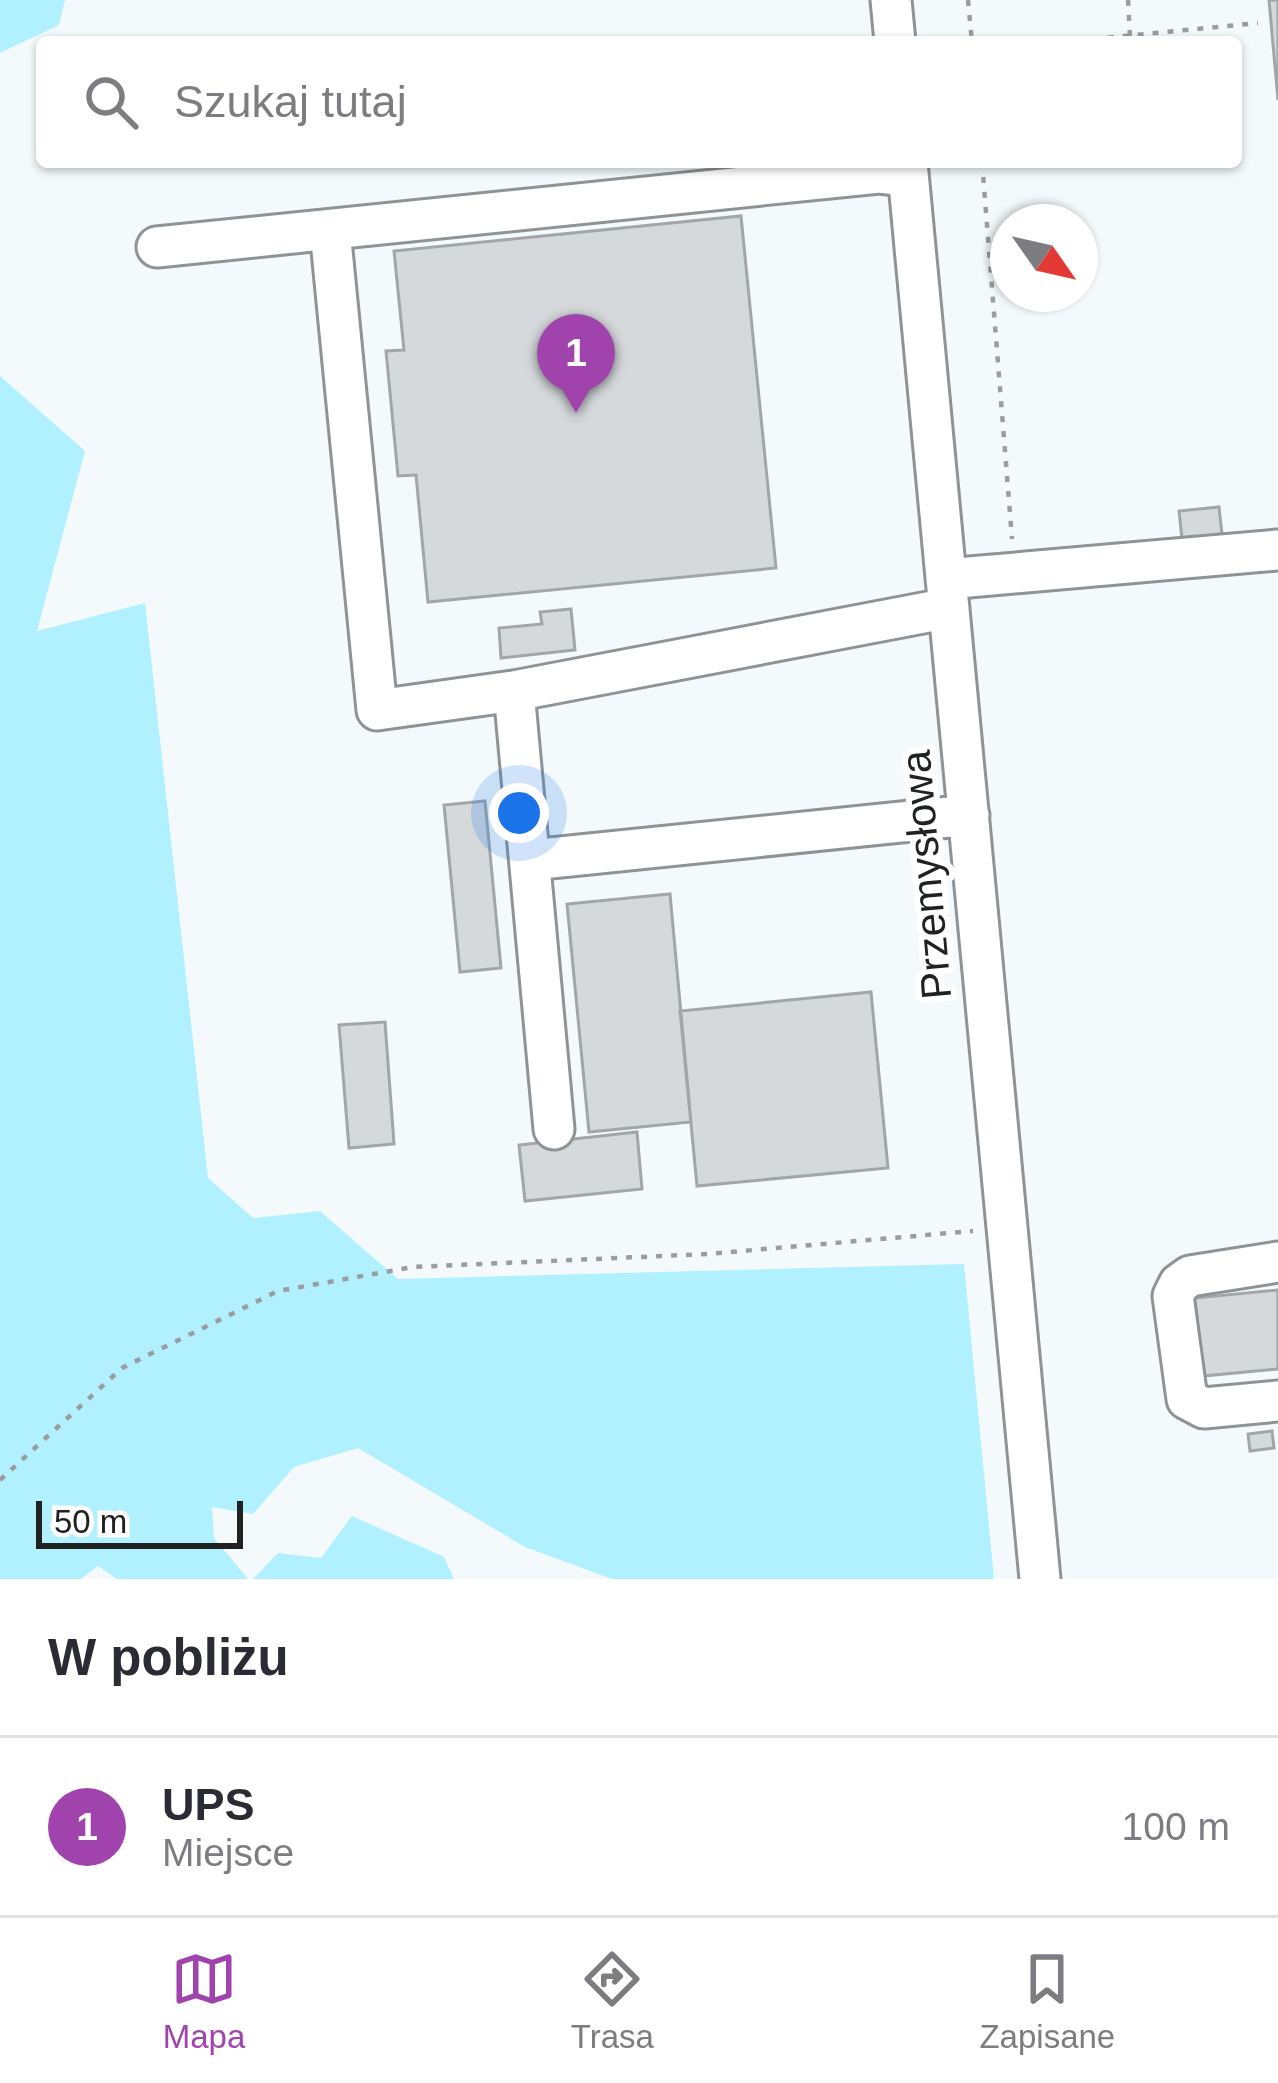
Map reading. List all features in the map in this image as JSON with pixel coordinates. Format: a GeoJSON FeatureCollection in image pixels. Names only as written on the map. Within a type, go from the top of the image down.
{"type":"FeatureCollection","features":[{"type":"Feature","properties":{"kind":"street"},"geometry":{"type":"LineString","coordinates":[[891,0],[895,36]]}},
{"type":"Feature","properties":{"kind":"street"},"geometry":{"type":"LineString","coordinates":[[157,247],[907,169]]}},
{"type":"Feature","properties":{"kind":"street","name":"Przemysłowa"},"geometry":{"type":"LineString","coordinates":[[907,169],[1040,1579]]}},
{"type":"Feature","properties":{"kind":"street"},"geometry":{"type":"LineString","coordinates":[[330,230],[376,710],[514,691],[947,593],[1015,572],[1278,550]]}},
{"type":"Feature","properties":{"kind":"street"},"geometry":{"type":"LineString","coordinates":[[514,691],[554,1129]]}},
{"type":"Feature","properties":{"kind":"street"},"geometry":{"type":"LineString","coordinates":[[531,860],[969,815]]}},
{"type":"Feature","properties":{"kind":"street"},"geometry":{"type":"LineString","coordinates":[[1278,1262],[1190,1276],[1173,1296],[1187,1400],[1204,1408],[1278,1401]]}},
{"type":"Feature","properties":{"kind":"path"},"geometry":{"type":"LineString","coordinates":[[968,0],[971,36]]}},
{"type":"Feature","properties":{"kind":"path"},"geometry":{"type":"LineString","coordinates":[[1128,0],[1130,36],[1258,23]]}},
{"type":"Feature","properties":{"kind":"path"},"geometry":{"type":"LineString","coordinates":[[982,168],[1015,572]]}},
{"type":"Feature","properties":{"kind":"path"},"geometry":{"type":"LineString","coordinates":[[0,1480],[122,1368],[278,1292],[412,1267],[707,1254],[1007,1228]]}},
{"type":"Feature","properties":{"kind":"shaded area"},"geometry":{"type":"Polygon","coordinates":[[[0,0],[65,0],[59,25],[0,53],[0,0]]]}},
{"type":"Feature","properties":{"kind":"shaded area"},"geometry":{"type":"Polygon","coordinates":[[[0,376],[85,451],[37,631],[145,603],[208,1178],[253,1218],[320,1211],[398,1279],[964,1264],[994,1579],[612,1579],[525,1547],[358,1448],[294,1467],[253,1514],[212,1507],[214,1538],[248,1579],[117,1579],[98,1566],[81,1579],[0,1579],[0,376]]]}},
{"type":"Feature","properties":{"kind":"shaded area"},"geometry":{"type":"Polygon","coordinates":[[[352,1516],[444,1557],[454,1579],[253,1579],[278,1553],[321,1558],[352,1516]]]}},
{"type":"Feature","properties":{"kind":"building"},"geometry":{"type":"Polygon","coordinates":[[[1269,0],[1278,0],[1278,100],[1269,0]]]}},
{"type":"Feature","properties":{"kind":"building"},"geometry":{"type":"Polygon","coordinates":[[[741,216],[776,568],[428,602],[416,475],[398,476],[386,351],[404,350],[394,251],[741,216]]]}},
{"type":"Feature","properties":{"kind":"building"},"geometry":{"type":"Polygon","coordinates":[[[1219,507],[1222,534],[1182,539],[1179,511],[1219,507]]]}},
{"type":"Feature","properties":{"kind":"building"},"geometry":{"type":"Polygon","coordinates":[[[571,609],[575,650],[501,658],[499,628],[542,624],[540,612],[571,609]]]}},
{"type":"Feature","properties":{"kind":"building"},"geometry":{"type":"Polygon","coordinates":[[[485,801],[501,968],[460,972],[444,805],[485,801]]]}},
{"type":"Feature","properties":{"kind":"building"},"geometry":{"type":"Polygon","coordinates":[[[670,894],[691,1122],[589,1132],[567,904],[670,894]]]}},
{"type":"Feature","properties":{"kind":"building"},"geometry":{"type":"Polygon","coordinates":[[[871,992],[888,1168],[697,1186],[680,1011],[871,992]]]}},
{"type":"Feature","properties":{"kind":"building"},"geometry":{"type":"Polygon","coordinates":[[[385,1022],[394,1144],[349,1148],[339,1025],[385,1022]]]}},
{"type":"Feature","properties":{"kind":"building"},"geometry":{"type":"Polygon","coordinates":[[[637,1132],[642,1189],[525,1201],[519,1145],[637,1132]]]}},
{"type":"Feature","properties":{"kind":"building"},"geometry":{"type":"Polygon","coordinates":[[[1278,1290],[1278,1369],[1203,1376],[1195,1298],[1278,1290]]]}},
{"type":"Feature","properties":{"kind":"building"},"geometry":{"type":"Polygon","coordinates":[[[1272,1431],[1274,1448],[1250,1451],[1248,1434],[1272,1431]]]}},
{"type":"Feature","properties":{"kind":"place","name":"UPS"},"geometry":{"type":"Point","coordinates":[576,413]}}]}
